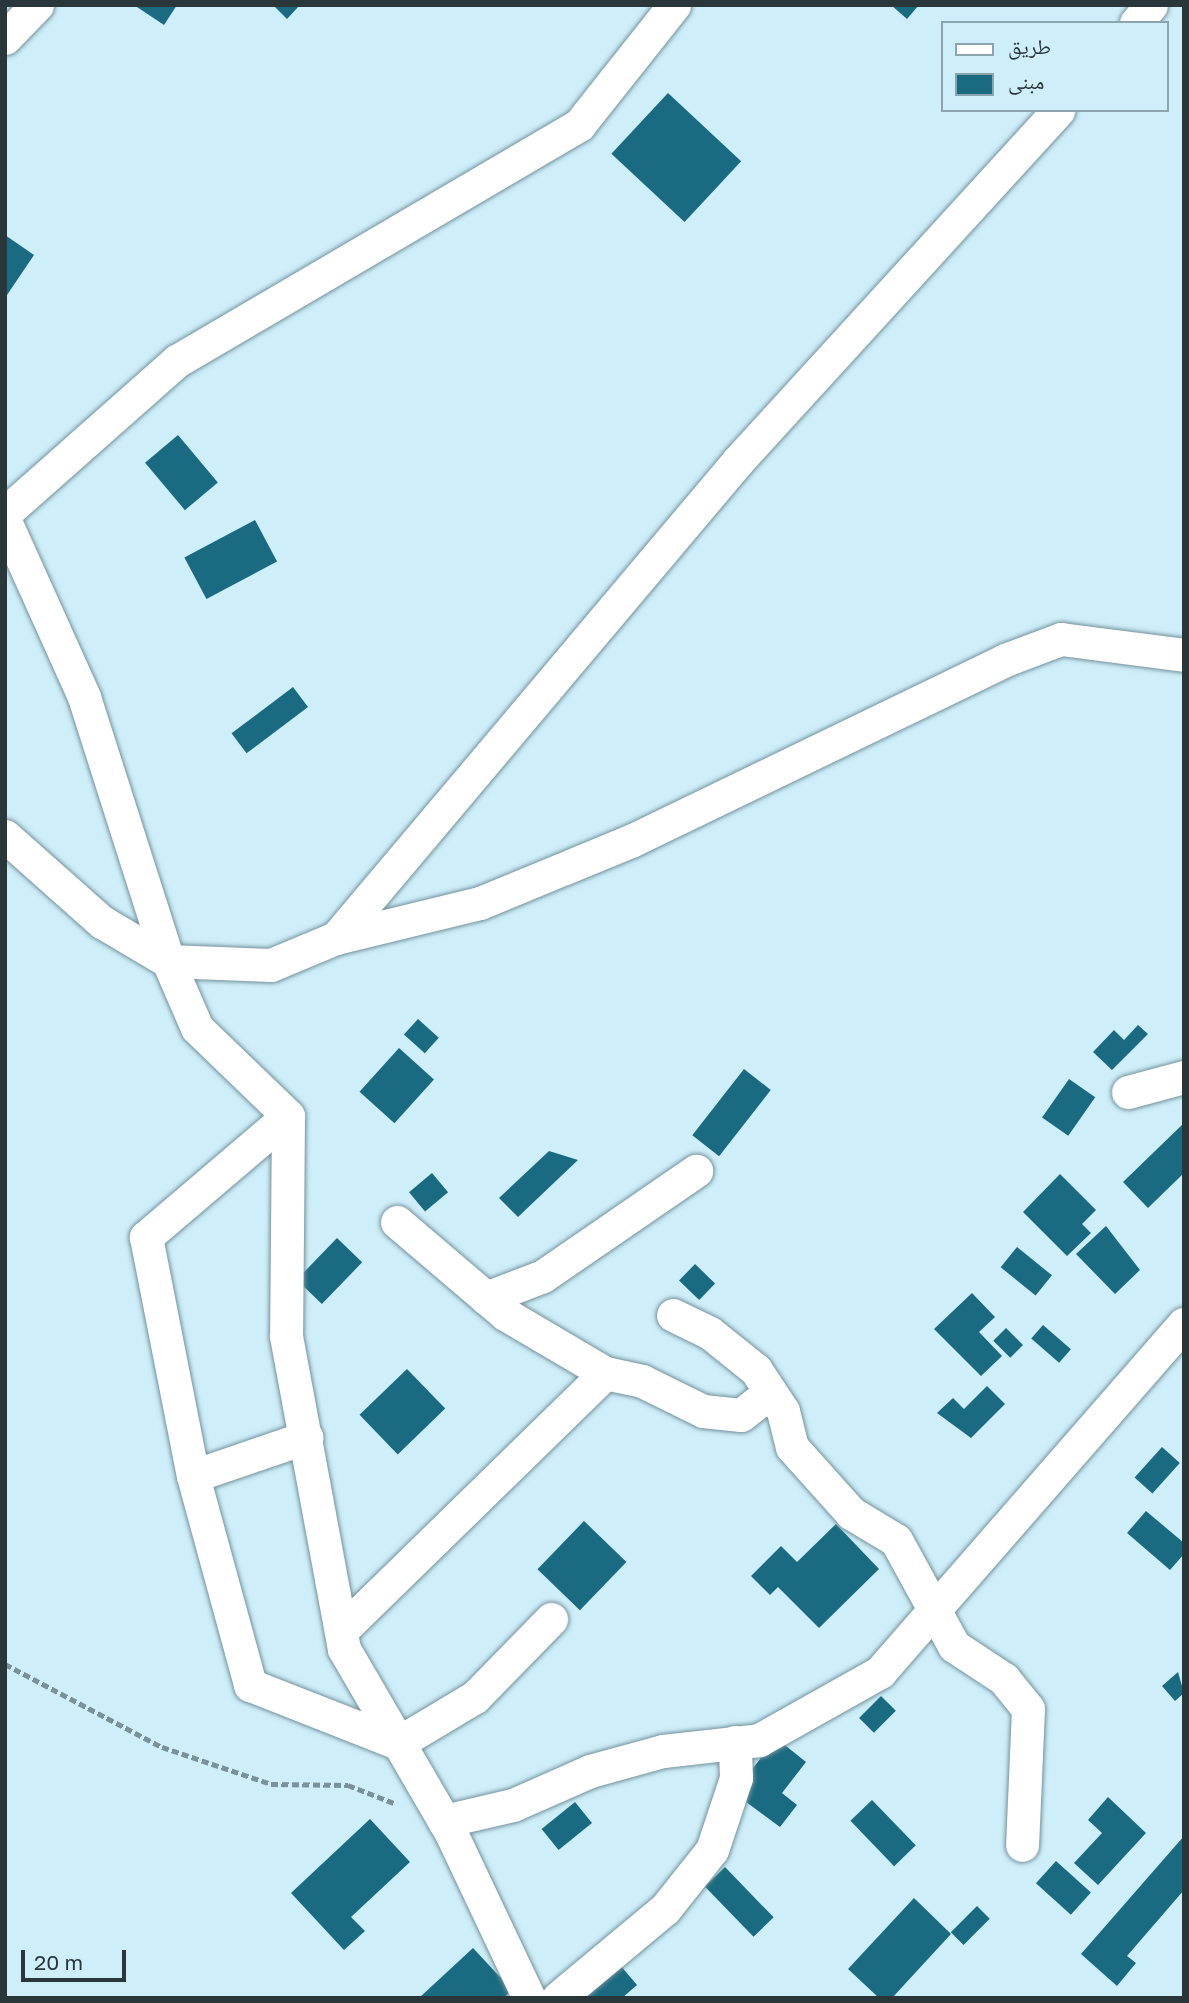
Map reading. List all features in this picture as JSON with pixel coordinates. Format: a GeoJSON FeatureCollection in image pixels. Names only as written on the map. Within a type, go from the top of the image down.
{"type":"FeatureCollection","features":[{"type":"Feature","properties":{"kind":"street"},"geometry":{"type":"LineString","coordinates":[[5,38],[37,5]]}},
{"type":"Feature","properties":{"kind":"street"},"geometry":{"type":"LineString","coordinates":[[5,513],[177,361],[579,125],[674,5]]}},
{"type":"Feature","properties":{"kind":"street"},"geometry":{"type":"LineString","coordinates":[[1138,21],[1151,5]]}},
{"type":"Feature","properties":{"kind":"street"},"geometry":{"type":"LineString","coordinates":[[336,938],[738,461],[1056,112]]}},
{"type":"Feature","properties":{"kind":"street"},"geometry":{"type":"LineString","coordinates":[[5,521],[84,697],[168,961],[197,1028],[288,1116],[286,1336],[307,1437],[344,1649],[444,1821],[530,1998]]}},
{"type":"Feature","properties":{"kind":"street"},"geometry":{"type":"LineString","coordinates":[[5,836],[102,922],[168,961],[271,965],[336,938],[480,903],[569,867],[1005,660],[1061,639],[1184,654]]}},
{"type":"Feature","properties":{"kind":"street"},"geometry":{"type":"LineString","coordinates":[[1128,1092],[1184,1077]]}},
{"type":"Feature","properties":{"kind":"street"},"geometry":{"type":"LineString","coordinates":[[288,1116],[146,1237],[193,1476],[250,1685],[398,1743]]}},
{"type":"Feature","properties":{"kind":"street"},"geometry":{"type":"LineString","coordinates":[[486,1298],[543,1276],[695,1171]]}},
{"type":"Feature","properties":{"kind":"street"},"geometry":{"type":"LineString","coordinates":[[397,1222],[486,1298],[605,1373],[642,1381],[703,1410],[741,1416],[771,1392]]}},
{"type":"Feature","properties":{"kind":"street"},"geometry":{"type":"LineString","coordinates":[[673,1315],[710,1333],[756,1370],[771,1392],[792,1447],[851,1513],[896,1540],[917,1569],[933,1612],[954,1646],[1004,1679],[1028,1709],[1022,1845]]}},
{"type":"Feature","properties":{"kind":"street"},"geometry":{"type":"LineString","coordinates":[[444,1821],[513,1805],[590,1771],[650,1755],[759,1740],[880,1672],[1184,1324]]}},
{"type":"Feature","properties":{"kind":"street"},"geometry":{"type":"LineString","coordinates":[[341,1631],[605,1373]]}},
{"type":"Feature","properties":{"kind":"street"},"geometry":{"type":"LineString","coordinates":[[193,1476],[307,1437]]}},
{"type":"Feature","properties":{"kind":"street"},"geometry":{"type":"LineString","coordinates":[[398,1743],[475,1697],[551,1619]]}},
{"type":"Feature","properties":{"kind":"street"},"geometry":{"type":"LineString","coordinates":[[558,1998],[665,1909],[712,1850],[736,1778],[734,1742]]}},
{"type":"Feature","properties":{"kind":"path"},"geometry":{"type":"LineString","coordinates":[[5,1664],[162,1747],[271,1784],[348,1786],[444,1821]]}},
{"type":"Feature","properties":{"kind":"building"},"geometry":{"type":"Polygon","coordinates":[[[134,5],[177,5],[164,25],[134,5]]]}},
{"type":"Feature","properties":{"kind":"building"},"geometry":{"type":"Polygon","coordinates":[[[273,5],[300,5],[287,19],[273,5]]]}},
{"type":"Feature","properties":{"kind":"building"},"geometry":{"type":"Polygon","coordinates":[[[891,5],[919,5],[907,19],[891,5]]]}},
{"type":"Feature","properties":{"kind":"building"},"geometry":{"type":"Polygon","coordinates":[[[668,93],[741,161],[685,222],[611,154],[668,93]]]}},
{"type":"Feature","properties":{"kind":"building"},"geometry":{"type":"Polygon","coordinates":[[[5,235],[34,255],[5,298],[5,235]]]}},
{"type":"Feature","properties":{"kind":"building"},"geometry":{"type":"Polygon","coordinates":[[[178,435],[218,482],[185,510],[145,463],[178,435]]]}},
{"type":"Feature","properties":{"kind":"building"},"geometry":{"type":"Polygon","coordinates":[[[255,520],[277,561],[206,599],[184,558],[255,520]]]}},
{"type":"Feature","properties":{"kind":"building"},"geometry":{"type":"Polygon","coordinates":[[[293,687],[308,707],[247,753],[232,733],[293,687]]]}},
{"type":"Feature","properties":{"kind":"building"},"geometry":{"type":"Polygon","coordinates":[[[418,1019],[439,1038],[425,1053],[404,1035],[418,1019]]]}},
{"type":"Feature","properties":{"kind":"building"},"geometry":{"type":"Polygon","coordinates":[[[1138,1025],[1148,1034],[1112,1070],[1093,1052],[1114,1030],[1124,1040],[1138,1025]]]}},
{"type":"Feature","properties":{"kind":"building"},"geometry":{"type":"Polygon","coordinates":[[[399,1048],[434,1079],[394,1123],[360,1092],[399,1048]]]}},
{"type":"Feature","properties":{"kind":"building"},"geometry":{"type":"Polygon","coordinates":[[[744,1069],[771,1090],[719,1156],[692,1135],[744,1069]]]}},
{"type":"Feature","properties":{"kind":"building"},"geometry":{"type":"Polygon","coordinates":[[[1069,1079],[1095,1097],[1068,1136],[1042,1118],[1069,1079]]]}},
{"type":"Feature","properties":{"kind":"building"},"geometry":{"type":"Polygon","coordinates":[[[1184,1123],[1184,1173],[1148,1208],[1123,1182],[1184,1123]]]}},
{"type":"Feature","properties":{"kind":"building"},"geometry":{"type":"Polygon","coordinates":[[[549,1151],[578,1160],[518,1217],[499,1198],[549,1151]]]}},
{"type":"Feature","properties":{"kind":"building"},"geometry":{"type":"Polygon","coordinates":[[[432,1173],[448,1192],[425,1211],[409,1192],[432,1173]]]}},
{"type":"Feature","properties":{"kind":"building"},"geometry":{"type":"Polygon","coordinates":[[[1060,1174],[1096,1210],[1082,1224],[1091,1233],[1067,1256],[1023,1212],[1060,1174]]]}},
{"type":"Feature","properties":{"kind":"building"},"geometry":{"type":"Polygon","coordinates":[[[1106,1226],[1140,1270],[1115,1294],[1076,1254],[1106,1226]]]}},
{"type":"Feature","properties":{"kind":"building"},"geometry":{"type":"Polygon","coordinates":[[[337,1238],[362,1262],[322,1304],[297,1280],[337,1238]]]}},
{"type":"Feature","properties":{"kind":"building"},"geometry":{"type":"Polygon","coordinates":[[[1017,1247],[1052,1275],[1036,1296],[1001,1267],[1017,1247]]]}},
{"type":"Feature","properties":{"kind":"building"},"geometry":{"type":"Polygon","coordinates":[[[695,1264],[715,1283],[699,1300],[679,1281],[695,1264]]]}},
{"type":"Feature","properties":{"kind":"building"},"geometry":{"type":"Polygon","coordinates":[[[972,1293],[995,1317],[979,1332],[1002,1356],[981,1376],[934,1329],[972,1293]]]}},
{"type":"Feature","properties":{"kind":"building"},"geometry":{"type":"Polygon","coordinates":[[[1043,1325],[1071,1349],[1059,1363],[1031,1339],[1043,1325]]]}},
{"type":"Feature","properties":{"kind":"building"},"geometry":{"type":"Polygon","coordinates":[[[1006,1328],[1023,1345],[1010,1358],[993,1341],[1006,1328]]]}},
{"type":"Feature","properties":{"kind":"building"},"geometry":{"type":"Polygon","coordinates":[[[407,1369],[445,1409],[398,1454],[360,1415],[407,1369]]]}},
{"type":"Feature","properties":{"kind":"building"},"geometry":{"type":"Polygon","coordinates":[[[987,1386],[1005,1404],[971,1438],[937,1413],[953,1398],[964,1409],[987,1386]]]}},
{"type":"Feature","properties":{"kind":"building"},"geometry":{"type":"Polygon","coordinates":[[[1162,1447],[1180,1463],[1152,1494],[1135,1477],[1162,1447]]]}},
{"type":"Feature","properties":{"kind":"building"},"geometry":{"type":"Polygon","coordinates":[[[1146,1511],[1184,1543],[1184,1554],[1170,1570],[1127,1533],[1146,1511]]]}},
{"type":"Feature","properties":{"kind":"building"},"geometry":{"type":"Polygon","coordinates":[[[584,1521],[626,1562],[580,1610],[537,1569],[584,1521]]]}},
{"type":"Feature","properties":{"kind":"building"},"geometry":{"type":"Polygon","coordinates":[[[836,1524],[879,1569],[819,1628],[778,1587],[770,1595],[751,1576],[781,1546],[797,1562],[836,1524]]]}},
{"type":"Feature","properties":{"kind":"building"},"geometry":{"type":"Polygon","coordinates":[[[1178,1672],[1184,1693],[1175,1701],[1162,1686],[1178,1672]]]}},
{"type":"Feature","properties":{"kind":"building"},"geometry":{"type":"Polygon","coordinates":[[[881,1696],[896,1711],[874,1733],[859,1718],[881,1696]]]}},
{"type":"Feature","properties":{"kind":"building"},"geometry":{"type":"Polygon","coordinates":[[[776,1738],[806,1762],[782,1793],[797,1805],[780,1827],[734,1793],[776,1738]]]}},
{"type":"Feature","properties":{"kind":"building"},"geometry":{"type":"Polygon","coordinates":[[[1108,1797],[1146,1833],[1098,1885],[1074,1863],[1102,1833],[1088,1820],[1108,1797]]]}},
{"type":"Feature","properties":{"kind":"building"},"geometry":{"type":"Polygon","coordinates":[[[872,1800],[916,1845],[894,1866],[850,1821],[872,1800]]]}},
{"type":"Feature","properties":{"kind":"building"},"geometry":{"type":"Polygon","coordinates":[[[575,1802],[592,1823],[559,1850],[542,1829],[575,1802]]]}},
{"type":"Feature","properties":{"kind":"building"},"geometry":{"type":"Polygon","coordinates":[[[370,1819],[410,1862],[351,1917],[365,1931],[344,1950],[291,1893],[370,1819]]]}},
{"type":"Feature","properties":{"kind":"building"},"geometry":{"type":"Polygon","coordinates":[[[1184,1836],[1184,1890],[1127,1956],[1136,1963],[1117,1986],[1081,1954],[1184,1836]]]}},
{"type":"Feature","properties":{"kind":"building"},"geometry":{"type":"Polygon","coordinates":[[[1056,1861],[1091,1892],[1071,1915],[1036,1883],[1056,1861]]]}},
{"type":"Feature","properties":{"kind":"building"},"geometry":{"type":"Polygon","coordinates":[[[725,1867],[774,1917],[753,1937],[705,1886],[725,1867]]]}},
{"type":"Feature","properties":{"kind":"building"},"geometry":{"type":"Polygon","coordinates":[[[914,1898],[951,1934],[892,1998],[879,1998],[848,1969],[914,1898]]]}},
{"type":"Feature","properties":{"kind":"building"},"geometry":{"type":"Polygon","coordinates":[[[977,1906],[990,1919],[964,1945],[951,1932],[977,1906]]]}},
{"type":"Feature","properties":{"kind":"building"},"geometry":{"type":"Polygon","coordinates":[[[473,1948],[512,1990],[504,1998],[419,1998],[473,1948]]]}},
{"type":"Feature","properties":{"kind":"building"},"geometry":{"type":"Polygon","coordinates":[[[615,1959],[637,1985],[622,1998],[571,1998],[615,1959]]]}}]}
